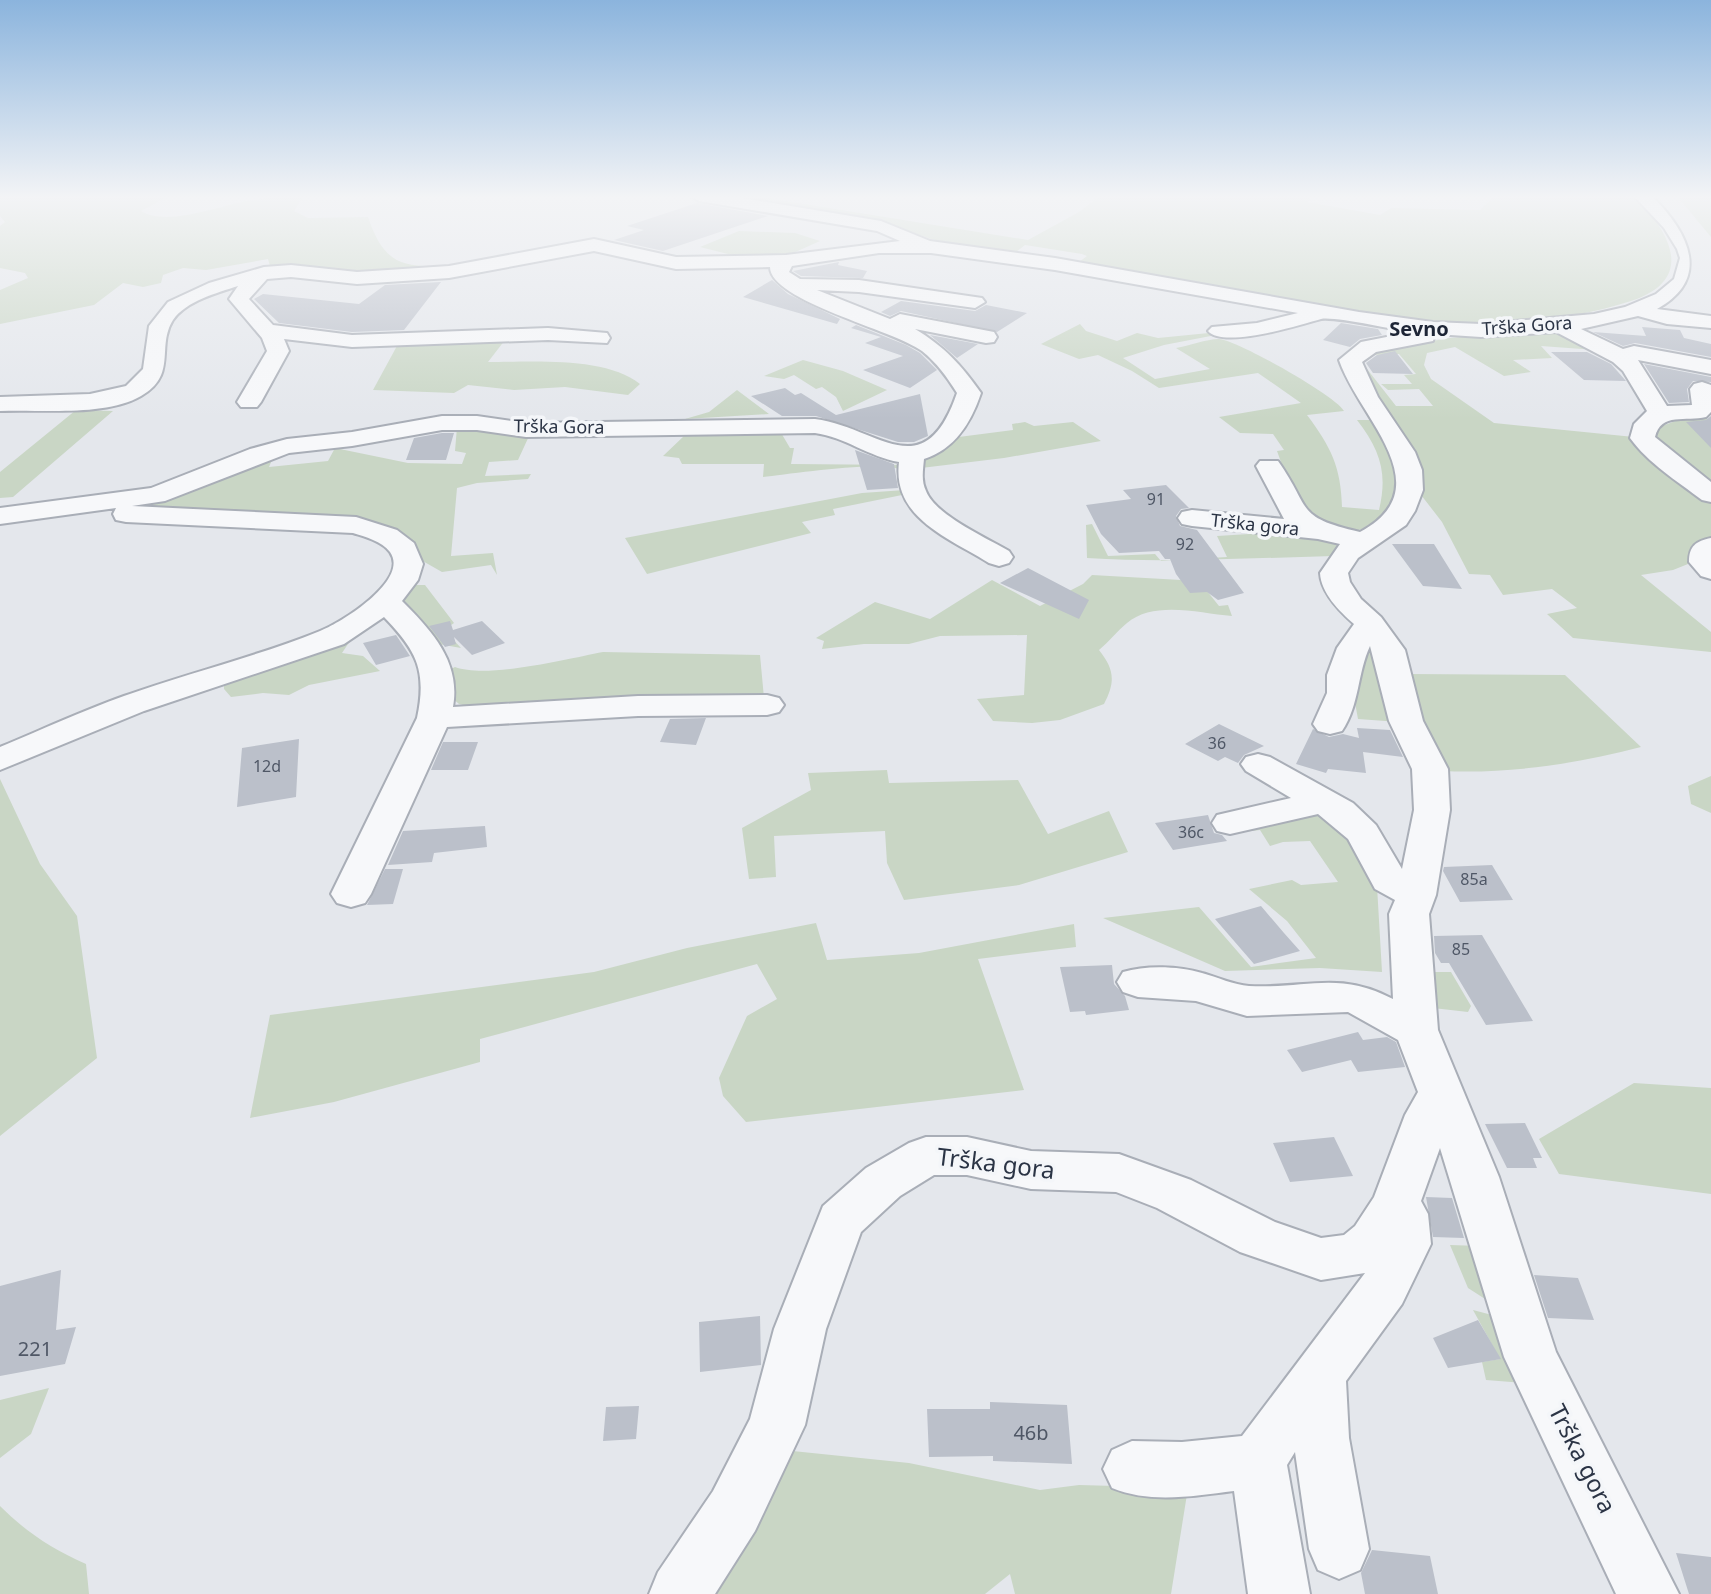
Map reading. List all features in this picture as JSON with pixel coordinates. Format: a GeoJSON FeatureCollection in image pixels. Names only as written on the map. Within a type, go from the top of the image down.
{"type":"FeatureCollection","features":[{"type":"Feature","properties":{"kind":"street","name":"Trška Gora"},"geometry":{"type":"LineString","coordinates":[[0,404],[101,401],[134,391],[153,374],[158,361],[160,324],[170,311],[209,289],[280,271],[357,278],[458,270]]}},
{"type":"Feature","properties":{"kind":"street","name":"Trška Gora"},"geometry":{"type":"LineString","coordinates":[[768,270],[975,302]]}},
{"type":"Feature","properties":{"kind":"street","name":"Trška Gora"},"geometry":{"type":"LineString","coordinates":[[788,272],[797,270]]}},
{"type":"Feature","properties":{"kind":"street","name":"Trška Gora"},"geometry":{"type":"LineString","coordinates":[[1087,270],[1137,278],[1335,321],[1462,330],[1560,326],[1638,310],[1675,291],[1687,270]]}},
{"type":"Feature","properties":{"kind":"street"},"geometry":{"type":"LineString","coordinates":[[788,272],[818,302],[874,318],[904,331],[948,361],[969,393],[964,410],[950,432],[921,453],[912,455],[910,480],[913,495],[954,530],[999,557]]}},
{"type":"Feature","properties":{"kind":"street"},"geometry":{"type":"LineString","coordinates":[[256,276],[239,299],[244,309],[269,331],[278,351],[260,402]]}},
{"type":"Feature","properties":{"kind":"street"},"geometry":{"type":"LineString","coordinates":[[1638,310],[1667,318],[1711,322]]}},
{"type":"Feature","properties":{"kind":"street"},"geometry":{"type":"LineString","coordinates":[[874,318],[936,325],[986,337]]}},
{"type":"Feature","properties":{"kind":"street"},"geometry":{"type":"LineString","coordinates":[[1667,318],[1687,333]]}},
{"type":"Feature","properties":{"kind":"street"},"geometry":{"type":"LineString","coordinates":[[1219,331],[1335,321],[1389,343]]}},
{"type":"Feature","properties":{"kind":"street"},"geometry":{"type":"LineString","coordinates":[[1560,326],[1627,362],[1708,382],[1705,405],[1698,412],[1660,413],[1646,424],[1642,438],[1711,494]]}},
{"type":"Feature","properties":{"kind":"street","name":"Trška gora"},"geometry":{"type":"LineString","coordinates":[[1462,330],[1389,343],[1360,351],[1350,360],[1376,414],[1405,453],[1410,469],[1410,490],[1395,521],[1346,553],[1334,573],[1335,582],[1350,605],[1370,623],[1389,650],[1406,721],[1430,769],[1432,810],[1416,895],[1409,914],[1416,1030],[1475,1177],[1531,1357],[1648,1594]]}},
{"type":"Feature","properties":{"kind":"street"},"geometry":{"type":"LineString","coordinates":[[269,331],[368,342],[548,334],[599,338]]}},
{"type":"Feature","properties":{"kind":"street"},"geometry":{"type":"LineString","coordinates":[[1627,362],[1660,413]]}},
{"type":"Feature","properties":{"kind":"street","name":"Trška Gora"},"geometry":{"type":"LineString","coordinates":[[0,516],[156,495],[287,446],[352,439],[442,423],[477,423],[526,430],[815,426],[839,430],[885,452],[912,455]]}},
{"type":"Feature","properties":{"kind":"street","name":"Trška gora"},"geometry":{"type":"LineString","coordinates":[[1269,466],[1297,519],[1318,531]]}},
{"type":"Feature","properties":{"kind":"street"},"geometry":{"type":"LineString","coordinates":[[0,760],[132,704],[333,637],[362,622],[387,603],[404,579],[407,549],[384,531],[312,521],[119,514],[108,510],[110,503]]}},
{"type":"Feature","properties":{"kind":"street","name":"Trška gora"},"geometry":{"type":"LineString","coordinates":[[1192,518],[1318,531],[1365,542]]}},
{"type":"Feature","properties":{"kind":"street"},"geometry":{"type":"LineString","coordinates":[[1711,546],[1703,551],[1703,562],[1711,570]]}},
{"type":"Feature","properties":{"kind":"street"},"geometry":{"type":"LineString","coordinates":[[351,894],[434,718],[440,696],[439,680],[429,646],[387,603]]}},
{"type":"Feature","properties":{"kind":"street"},"geometry":{"type":"LineString","coordinates":[[1330,724],[1343,693],[1343,675],[1353,648],[1370,623]]}},
{"type":"Feature","properties":{"kind":"street"},"geometry":{"type":"LineString","coordinates":[[434,718],[638,706],[767,705]]}},
{"type":"Feature","properties":{"kind":"street"},"geometry":{"type":"LineString","coordinates":[[1258,764],[1340,811],[1363,833],[1389,880],[1416,895]]}},
{"type":"Feature","properties":{"kind":"street"},"geometry":{"type":"LineString","coordinates":[[1230,823],[1322,802]]}},
{"type":"Feature","properties":{"kind":"street"},"geometry":{"type":"LineString","coordinates":[[1138,982],[1197,986],[1247,1001],[1329,996],[1356,998],[1416,1030]]}},
{"type":"Feature","properties":{"kind":"street","name":"Trška gora"},"geometry":{"type":"LineString","coordinates":[[680,1594],[734,1511],[777,1425],[800,1329],[840,1220],[883,1182],[926,1156],[967,1156],[1031,1170],[1119,1173],[1174,1194],[1258,1237],[1321,1259],[1356,1255],[1373,1241],[1396,1204],[1428,1115],[1441,1095]]}},
{"type":"Feature","properties":{"kind":"street"},"geometry":{"type":"LineString","coordinates":[[1279,1594],[1258,1461],[1276,1432],[1384,1288],[1406,1244],[1403,1214],[1396,1204]]}},
{"type":"Feature","properties":{"kind":"street"},"geometry":{"type":"LineString","coordinates":[[1319,1377],[1321,1438],[1339,1549]]}},
{"type":"Feature","properties":{"kind":"street"},"geometry":{"type":"LineString","coordinates":[[1132,1469],[1182,1470],[1258,1461]]}},
{"type":"Feature","properties":{"kind":"green space"},"geometry":{"type":"Polygon","coordinates":[[[12,270],[176,270],[163,275],[161,283],[143,287],[123,283],[94,305],[0,324],[0,290],[28,278],[25,273],[12,270]]]}},
{"type":"Feature","properties":{"kind":"green space"},"geometry":{"type":"Polygon","coordinates":[[[1107,270],[1669,270],[1664,281],[1652,292],[1631,301],[1546,319],[1461,322],[1333,308],[1107,270]]]}},
{"type":"Feature","properties":{"kind":"green space"},"geometry":{"type":"Polygon","coordinates":[[[1080,324],[1086,331],[1117,341],[1137,333],[1158,338],[1219,332],[1221,334],[1164,345],[1123,358],[1155,379],[1210,369],[1176,348],[1209,340],[1229,342],[1264,358],[1306,382],[1344,411],[1307,415],[1333,458],[1342,507],[1379,510],[1382,497],[1380,462],[1357,420],[1376,420],[1392,449],[1399,496],[1379,518],[1359,530],[1342,530],[1309,520],[1290,487],[1277,451],[1284,450],[1273,434],[1240,433],[1219,417],[1301,403],[1258,373],[1159,388],[1098,355],[1079,359],[1041,344],[1080,324]]]}},
{"type":"Feature","properties":{"kind":"green space"},"geometry":{"type":"Polygon","coordinates":[[[1556,329],[1596,350],[1541,346],[1552,358],[1513,360],[1531,372],[1504,376],[1455,347],[1427,353],[1424,365],[1431,379],[1494,423],[1634,437],[1711,501],[1711,538],[1689,551],[1693,562],[1673,570],[1641,575],[1711,632],[1711,652],[1573,638],[1547,614],[1577,608],[1552,589],[1503,595],[1490,575],[1469,574],[1442,522],[1418,491],[1418,459],[1379,405],[1360,360],[1396,406],[1433,406],[1419,389],[1388,390],[1381,384],[1412,384],[1404,375],[1416,374],[1399,354],[1371,355],[1377,351],[1449,338],[1556,329]]]}},
{"type":"Feature","properties":{"kind":"green space"},"geometry":{"type":"Polygon","coordinates":[[[505,340],[488,362],[588,365],[625,375],[640,384],[628,395],[565,387],[514,390],[468,385],[454,393],[373,390],[398,344],[505,340]]]}},
{"type":"Feature","properties":{"kind":"green space"},"geometry":{"type":"Polygon","coordinates":[[[803,360],[843,371],[887,390],[843,411],[836,397],[822,387],[816,389],[794,375],[784,379],[764,376],[803,360]]]}},
{"type":"Feature","properties":{"kind":"green space"},"geometry":{"type":"Polygon","coordinates":[[[737,390],[769,414],[685,419],[709,412],[737,390]]]}},
{"type":"Feature","properties":{"kind":"green space"},"geometry":{"type":"Polygon","coordinates":[[[76,410],[113,411],[13,497],[0,498],[0,472],[76,410]]]}},
{"type":"Feature","properties":{"kind":"green space"},"geometry":{"type":"Polygon","coordinates":[[[1692,415],[1711,420],[1711,489],[1654,437],[1662,426],[1692,415]]]}},
{"type":"Feature","properties":{"kind":"green space"},"geometry":{"type":"Polygon","coordinates":[[[1025,422],[1034,426],[1073,422],[1101,441],[1004,458],[921,468],[922,457],[951,438],[1013,430],[1012,424],[1025,422]]]}},
{"type":"Feature","properties":{"kind":"green space"},"geometry":{"type":"Polygon","coordinates":[[[457,427],[530,434],[518,460],[489,462],[485,476],[531,474],[528,479],[477,483],[457,488],[451,556],[493,553],[497,575],[491,565],[442,572],[421,560],[414,546],[399,531],[375,522],[305,514],[133,508],[178,494],[274,455],[269,467],[328,461],[335,448],[408,463],[462,464],[466,453],[455,451],[457,427]]]}},
{"type":"Feature","properties":{"kind":"green space"},"geometry":{"type":"Polygon","coordinates":[[[780,431],[790,448],[794,448],[791,464],[906,465],[902,470],[856,467],[763,477],[764,464],[682,464],[679,458],[663,456],[684,436],[780,431]]]}},
{"type":"Feature","properties":{"kind":"green space"},"geometry":{"type":"Polygon","coordinates":[[[905,490],[907,494],[833,509],[835,515],[802,522],[811,533],[647,574],[625,538],[862,493],[905,490]]]}},
{"type":"Feature","properties":{"kind":"green space"},"geometry":{"type":"Polygon","coordinates":[[[1092,524],[1108,556],[1155,554],[1160,560],[1087,558],[1086,525],[1092,524]]]}},
{"type":"Feature","properties":{"kind":"green space"},"geometry":{"type":"Polygon","coordinates":[[[1247,527],[1347,540],[1333,556],[1176,560],[1227,557],[1217,536],[1249,534],[1247,527]]]}},
{"type":"Feature","properties":{"kind":"green space"},"geometry":{"type":"Polygon","coordinates":[[[1092,575],[1199,581],[1219,606],[1228,605],[1232,616],[1163,610],[1138,616],[1099,650],[1112,676],[1104,704],[1060,720],[1032,723],[993,721],[977,699],[1024,695],[1027,635],[940,636],[909,644],[864,644],[822,649],[824,641],[816,638],[875,602],[930,619],[992,580],[1040,606],[1083,584],[1092,575]]]}},
{"type":"Feature","properties":{"kind":"green space"},"geometry":{"type":"Polygon","coordinates":[[[406,585],[425,585],[454,623],[444,630],[461,648],[433,643],[398,596],[406,585]]]}},
{"type":"Feature","properties":{"kind":"green space"},"geometry":{"type":"Polygon","coordinates":[[[1366,637],[1389,675],[1399,722],[1358,719],[1351,681],[1366,637]]]}},
{"type":"Feature","properties":{"kind":"green space"},"geometry":{"type":"Polygon","coordinates":[[[352,638],[342,653],[363,656],[380,671],[309,685],[289,695],[263,693],[231,697],[224,689],[224,682],[352,638]]]}},
{"type":"Feature","properties":{"kind":"green space"},"geometry":{"type":"Polygon","coordinates":[[[603,652],[760,655],[764,698],[476,708],[459,704],[451,697],[447,671],[455,667],[487,671],[603,652]]]}},
{"type":"Feature","properties":{"kind":"green space"},"geometry":{"type":"Polygon","coordinates":[[[1406,674],[1565,675],[1641,747],[1542,766],[1493,771],[1443,771],[1433,760],[1406,674]]]}},
{"type":"Feature","properties":{"kind":"green space"},"geometry":{"type":"Polygon","coordinates":[[[887,770],[889,783],[1018,780],[1048,834],[1109,811],[1128,852],[1019,885],[904,900],[887,863],[885,831],[774,836],[776,877],[749,879],[742,828],[811,790],[808,773],[887,770]]]}},
{"type":"Feature","properties":{"kind":"green space"},"geometry":{"type":"Polygon","coordinates":[[[1711,776],[1711,813],[1691,804],[1688,786],[1711,776]]]}},
{"type":"Feature","properties":{"kind":"green space"},"geometry":{"type":"Polygon","coordinates":[[[0,779],[40,864],[77,916],[97,1058],[0,1136],[0,779]]]}},
{"type":"Feature","properties":{"kind":"green space"},"geometry":{"type":"Polygon","coordinates":[[[1324,813],[1348,827],[1377,886],[1382,972],[1320,968],[1225,971],[1103,918],[1199,907],[1251,967],[1316,958],[1287,921],[1249,889],[1292,880],[1301,885],[1338,882],[1310,841],[1270,846],[1260,830],[1242,832],[1257,826],[1324,813]]]}},
{"type":"Feature","properties":{"kind":"green space"},"geometry":{"type":"Polygon","coordinates":[[[816,923],[827,960],[919,953],[1074,924],[1076,947],[978,959],[1024,1090],[746,1122],[723,1096],[719,1078],[747,1016],[777,999],[757,964],[480,1039],[480,1062],[334,1102],[250,1118],[270,1015],[594,972],[687,948],[816,923]]]}},
{"type":"Feature","properties":{"kind":"green space"},"geometry":{"type":"Polygon","coordinates":[[[1423,972],[1451,972],[1471,1006],[1468,1012],[1433,1008],[1423,972]]]}},
{"type":"Feature","properties":{"kind":"green space"},"geometry":{"type":"Polygon","coordinates":[[[1634,1083],[1711,1088],[1711,1194],[1559,1174],[1539,1139],[1634,1083]]]}},
{"type":"Feature","properties":{"kind":"green space"},"geometry":{"type":"Polygon","coordinates":[[[1450,1245],[1480,1246],[1496,1306],[1468,1288],[1450,1245]]]}},
{"type":"Feature","properties":{"kind":"green space"},"geometry":{"type":"Polygon","coordinates":[[[1473,1310],[1507,1319],[1524,1383],[1486,1380],[1482,1362],[1500,1359],[1473,1310]]]}},
{"type":"Feature","properties":{"kind":"green space"},"geometry":{"type":"Polygon","coordinates":[[[49,1388],[31,1434],[0,1458],[0,1400],[49,1388]]]}},
{"type":"Feature","properties":{"kind":"green space"},"geometry":{"type":"Polygon","coordinates":[[[783,1450],[909,1463],[1040,1490],[1079,1485],[1188,1488],[1171,1594],[1015,1594],[1010,1574],[985,1594],[698,1594],[783,1450]]]}},
{"type":"Feature","properties":{"kind":"green space"},"geometry":{"type":"Polygon","coordinates":[[[0,1506],[40,1539],[86,1564],[89,1594],[0,1594],[0,1506]]]}},
{"type":"Feature","properties":{"kind":"building"},"geometry":{"type":"Polygon","coordinates":[[[793,271],[867,271],[863,278],[801,276],[793,271]]]}},
{"type":"Feature","properties":{"kind":"building"},"geometry":{"type":"Polygon","coordinates":[[[772,280],[788,294],[840,319],[837,324],[743,297],[772,280]]]}},
{"type":"Feature","properties":{"kind":"building"},"geometry":{"type":"Polygon","coordinates":[[[441,282],[404,330],[352,332],[279,323],[254,299],[263,294],[359,304],[385,285],[441,282]]]}},
{"type":"Feature","properties":{"kind":"building"},"geometry":{"type":"Polygon","coordinates":[[[901,301],[975,311],[986,305],[1027,313],[997,332],[901,311],[890,316],[881,312],[901,301]]]}},
{"type":"Feature","properties":{"kind":"building"},"geometry":{"type":"Polygon","coordinates":[[[1341,323],[1378,329],[1382,335],[1360,339],[1350,347],[1323,340],[1341,323]]]}},
{"type":"Feature","properties":{"kind":"building"},"geometry":{"type":"Polygon","coordinates":[[[856,325],[906,345],[920,353],[937,370],[910,388],[863,370],[903,356],[865,343],[881,337],[851,328],[856,325]]]}},
{"type":"Feature","properties":{"kind":"building"},"geometry":{"type":"Polygon","coordinates":[[[1642,327],[1680,330],[1684,338],[1711,344],[1711,357],[1635,343],[1623,346],[1593,332],[1646,336],[1642,327]]]}},
{"type":"Feature","properties":{"kind":"building"},"geometry":{"type":"Polygon","coordinates":[[[930,335],[978,344],[957,358],[930,335]]]}},
{"type":"Feature","properties":{"kind":"building"},"geometry":{"type":"Polygon","coordinates":[[[1395,351],[1413,374],[1373,373],[1366,363],[1377,355],[1395,351]]]}},
{"type":"Feature","properties":{"kind":"building"},"geometry":{"type":"Polygon","coordinates":[[[1551,352],[1587,352],[1611,364],[1626,381],[1584,380],[1551,352]]]}},
{"type":"Feature","properties":{"kind":"building"},"geometry":{"type":"Polygon","coordinates":[[[1644,364],[1711,377],[1711,382],[1693,381],[1687,389],[1689,402],[1669,403],[1644,364]]]}},
{"type":"Feature","properties":{"kind":"building"},"geometry":{"type":"Polygon","coordinates":[[[785,388],[795,395],[801,393],[836,415],[920,394],[928,436],[914,442],[898,442],[816,416],[782,416],[751,396],[785,388]]]}},
{"type":"Feature","properties":{"kind":"building"},"geometry":{"type":"Polygon","coordinates":[[[1711,416],[1711,448],[1686,422],[1706,420],[1711,416]]]}},
{"type":"Feature","properties":{"kind":"building"},"geometry":{"type":"Polygon","coordinates":[[[454,433],[446,460],[406,460],[414,438],[454,433]]]}},
{"type":"Feature","properties":{"kind":"building"},"geometry":{"type":"Polygon","coordinates":[[[855,450],[894,464],[898,488],[867,490],[855,450]]]}},
{"type":"Feature","properties":{"kind":"building"},"geometry":{"type":"Polygon","coordinates":[[[1166,485],[1189,508],[1181,509],[1176,516],[1180,526],[1197,530],[1244,593],[1218,600],[1207,592],[1190,593],[1176,574],[1170,559],[1165,559],[1159,551],[1119,553],[1101,534],[1086,505],[1131,499],[1123,490],[1166,485]]]}},
{"type":"Feature","properties":{"kind":"building"},"geometry":{"type":"Polygon","coordinates":[[[1392,544],[1434,544],[1462,589],[1423,586],[1392,544]]]}},
{"type":"Feature","properties":{"kind":"building"},"geometry":{"type":"Polygon","coordinates":[[[1028,568],[1089,600],[1079,619],[1000,583],[1028,568]]]}},
{"type":"Feature","properties":{"kind":"building"},"geometry":{"type":"Polygon","coordinates":[[[450,621],[453,630],[482,621],[505,643],[472,655],[454,637],[456,644],[445,647],[429,626],[450,621]]]}},
{"type":"Feature","properties":{"kind":"building"},"geometry":{"type":"Polygon","coordinates":[[[396,635],[410,656],[376,665],[363,643],[396,635]]]}},
{"type":"Feature","properties":{"kind":"building"},"geometry":{"type":"Polygon","coordinates":[[[706,718],[696,745],[660,742],[670,719],[706,718]]]}},
{"type":"Feature","properties":{"kind":"building"},"geometry":{"type":"Polygon","coordinates":[[[1219,724],[1264,746],[1244,755],[1238,763],[1225,757],[1218,761],[1185,744],[1219,724]]]}},
{"type":"Feature","properties":{"kind":"building"},"geometry":{"type":"Polygon","coordinates":[[[1357,728],[1390,730],[1403,757],[1363,752],[1366,773],[1328,769],[1326,773],[1296,764],[1313,729],[1329,737],[1343,734],[1359,738],[1357,728]]]}},
{"type":"Feature","properties":{"kind":"building"},"geometry":{"type":"Polygon","coordinates":[[[299,739],[296,797],[237,807],[242,748],[299,739]]]}},
{"type":"Feature","properties":{"kind":"building"},"geometry":{"type":"Polygon","coordinates":[[[443,742],[478,742],[468,770],[431,770],[443,742]]]}},
{"type":"Feature","properties":{"kind":"building"},"geometry":{"type":"Polygon","coordinates":[[[1208,815],[1214,833],[1222,835],[1227,841],[1173,850],[1155,823],[1208,815]]]}},
{"type":"Feature","properties":{"kind":"building"},"geometry":{"type":"Polygon","coordinates":[[[485,826],[487,847],[434,853],[432,862],[388,865],[403,831],[485,826]]]}},
{"type":"Feature","properties":{"kind":"building"},"geometry":{"type":"Polygon","coordinates":[[[1492,865],[1513,900],[1460,902],[1443,871],[1444,867],[1492,865]]]}},
{"type":"Feature","properties":{"kind":"building"},"geometry":{"type":"Polygon","coordinates":[[[385,869],[403,869],[393,904],[367,905],[385,869]]]}},
{"type":"Feature","properties":{"kind":"building"},"geometry":{"type":"Polygon","coordinates":[[[1261,906],[1300,951],[1254,964],[1215,919],[1261,906]]]}},
{"type":"Feature","properties":{"kind":"building"},"geometry":{"type":"Polygon","coordinates":[[[1482,935],[1533,1021],[1486,1025],[1449,963],[1441,963],[1435,953],[1434,936],[1482,935]]]}},
{"type":"Feature","properties":{"kind":"building"},"geometry":{"type":"Polygon","coordinates":[[[1112,965],[1114,984],[1125,996],[1129,1010],[1086,1015],[1085,1011],[1070,1012],[1060,967],[1112,965]]]}},
{"type":"Feature","properties":{"kind":"building"},"geometry":{"type":"Polygon","coordinates":[[[1358,1032],[1363,1040],[1387,1037],[1396,1042],[1405,1067],[1358,1072],[1351,1060],[1302,1072],[1287,1050],[1358,1032]]]}},
{"type":"Feature","properties":{"kind":"building"},"geometry":{"type":"Polygon","coordinates":[[[1525,1123],[1542,1158],[1533,1158],[1537,1168],[1507,1168],[1485,1124],[1525,1123]]]}},
{"type":"Feature","properties":{"kind":"building"},"geometry":{"type":"Polygon","coordinates":[[[1334,1137],[1353,1176],[1290,1182],[1273,1143],[1334,1137]]]}},
{"type":"Feature","properties":{"kind":"building"},"geometry":{"type":"Polygon","coordinates":[[[1426,1197],[1452,1198],[1464,1238],[1433,1237],[1426,1197]]]}},
{"type":"Feature","properties":{"kind":"building"},"geometry":{"type":"Polygon","coordinates":[[[61,1270],[56,1330],[76,1327],[65,1364],[0,1376],[0,1286],[61,1270]]]}},
{"type":"Feature","properties":{"kind":"building"},"geometry":{"type":"Polygon","coordinates":[[[1534,1275],[1578,1278],[1594,1320],[1548,1318],[1534,1275]]]}},
{"type":"Feature","properties":{"kind":"building"},"geometry":{"type":"Polygon","coordinates":[[[760,1316],[761,1365],[700,1372],[699,1322],[760,1316]]]}},
{"type":"Feature","properties":{"kind":"building"},"geometry":{"type":"Polygon","coordinates":[[[1478,1320],[1501,1359],[1448,1368],[1433,1338],[1478,1320]]]}},
{"type":"Feature","properties":{"kind":"building"},"geometry":{"type":"Polygon","coordinates":[[[990,1402],[1067,1405],[1072,1464],[993,1461],[993,1456],[929,1457],[927,1409],[990,1409],[990,1402]]]}},
{"type":"Feature","properties":{"kind":"building"},"geometry":{"type":"Polygon","coordinates":[[[639,1406],[636,1439],[603,1441],[606,1407],[639,1406]]]}},
{"type":"Feature","properties":{"kind":"building"},"geometry":{"type":"Polygon","coordinates":[[[1372,1550],[1430,1556],[1438,1594],[1365,1594],[1361,1573],[1372,1550]]]}},
{"type":"Feature","properties":{"kind":"building"},"geometry":{"type":"Polygon","coordinates":[[[1676,1553],[1711,1557],[1711,1594],[1689,1594],[1676,1553]]]}},
{"type":"Feature","properties":{"kind":"district","name":"Sevno"},"geometry":{"type":"Point","coordinates":[1419,329]}}]}
